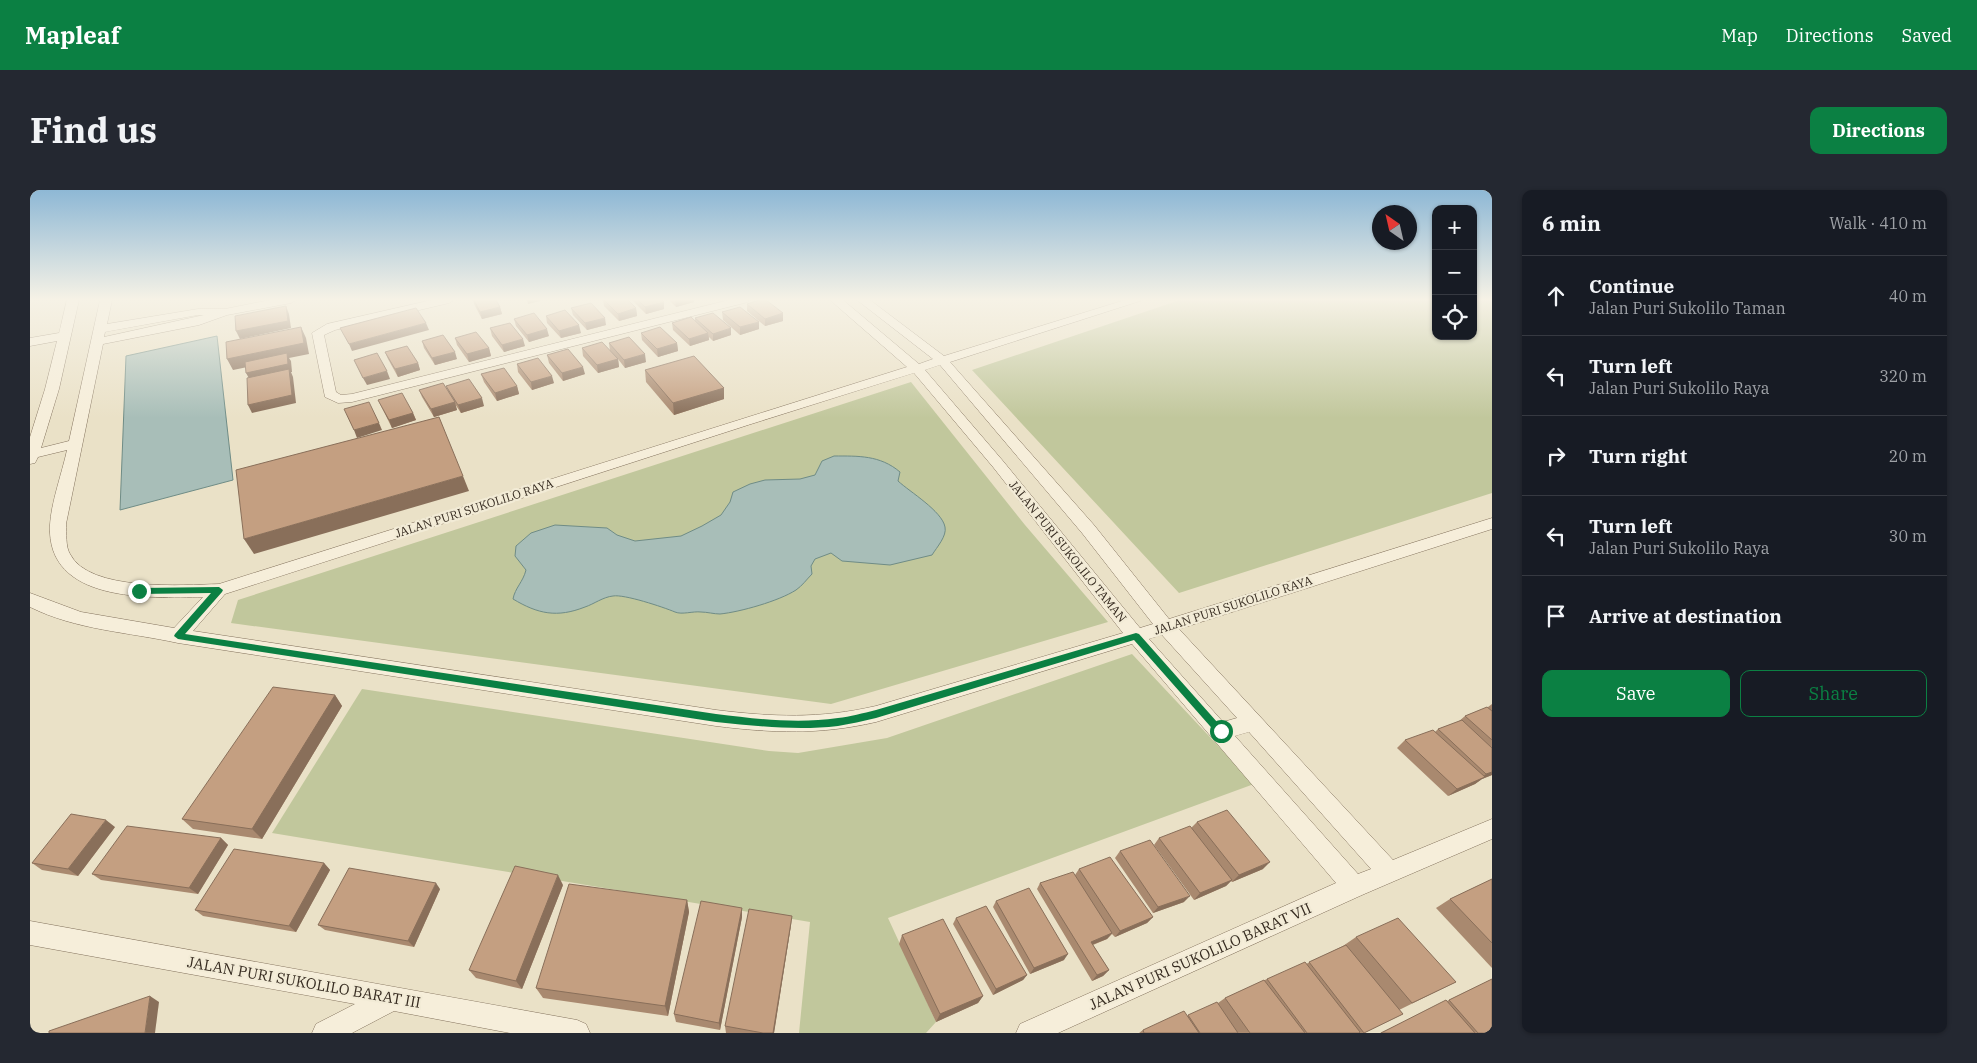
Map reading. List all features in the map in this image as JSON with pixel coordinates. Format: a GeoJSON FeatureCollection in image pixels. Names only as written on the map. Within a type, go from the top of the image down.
{"type":"FeatureCollection","features":[{"type":"Feature","properties":{"kind":"street","name":"JALAN PURI SUKOLILO RAYA"},"geometry":{"type":"LineString","coordinates":[[96,339],[58,524],[60,548],[64,559],[74,570],[115,587],[139,591],[219,590],[743,422],[1009,339]]}},
{"type":"Feature","properties":{"kind":"street"},"geometry":{"type":"LineString","coordinates":[[318,339],[331,396],[338,399],[352,398],[587,339]]}},
{"type":"Feature","properties":{"kind":"street","name":"JALAN PURI SUKOLILO TAMAN"},"geometry":{"type":"LineString","coordinates":[[883,339],[916,368],[998,464],[1136,636],[1221,731],[1372,880]]}},
{"type":"Feature","properties":{"kind":"street"},"geometry":{"type":"LineString","coordinates":[[915,339],[942,360],[1088,529],[1165,626],[1254,722],[1372,880]]}},
{"type":"Feature","properties":{"kind":"street"},"geometry":{"type":"LineString","coordinates":[[30,342],[62,342]]}},
{"type":"Feature","properties":{"kind":"street"},"geometry":{"type":"LineString","coordinates":[[30,354],[62,342]]}},
{"type":"Feature","properties":{"kind":"street"},"geometry":{"type":"LineString","coordinates":[[31,457],[52,388],[62,342]]}},
{"type":"Feature","properties":{"kind":"street"},"geometry":{"type":"LineString","coordinates":[[31,457],[76,444]]}},
{"type":"Feature","properties":{"kind":"street","name":"JALAN PURI SUKOLILO TAMAN"},"geometry":{"type":"LineString","coordinates":[[998,464],[1028,459]]}},
{"type":"Feature","properties":{"kind":"street","name":"JALAN PURI SUKOLILO RAYA"},"geometry":{"type":"LineString","coordinates":[[30,599],[45,607],[83,619],[178,636],[706,716],[769,724],[802,725],[838,722],[876,714],[1136,636],[1492,523]]}},
{"type":"Feature","properties":{"kind":"street"},"geometry":{"type":"LineString","coordinates":[[178,636],[219,590]]}},
{"type":"Feature","properties":{"kind":"street"},"geometry":{"type":"LineString","coordinates":[[1221,731],[1254,722]]}},
{"type":"Feature","properties":{"kind":"street","name":"JALAN PURI SUKOLILO BARAT VII"},"geometry":{"type":"LineString","coordinates":[[1029,1033],[1372,880],[1492,829]]}},
{"type":"Feature","properties":{"kind":"street","name":"JALAN PURI SUKOLILO BARAT III"},"geometry":{"type":"LineString","coordinates":[[30,934],[393,998],[577,1033]]}},
{"type":"Feature","properties":{"kind":"street"},"geometry":{"type":"LineString","coordinates":[[325,1033],[393,998]]}},
{"type":"Feature","properties":{"kind":"green space"},"geometry":{"type":"Polygon","coordinates":[[[1063,339],[1492,339],[1492,493],[1179,593],[972,370],[1063,339]]]}},
{"type":"Feature","properties":{"kind":"green space"},"geometry":{"type":"Polygon","coordinates":[[[911,382],[1025,525],[1108,622],[831,704],[231,623],[238,600],[911,382]]]}},
{"type":"Feature","properties":{"kind":"green space"},"geometry":{"type":"Polygon","coordinates":[[[1132,654],[1254,784],[888,918],[936,1022],[926,1033],[799,1033],[810,922],[272,833],[362,689],[769,751],[798,753],[887,738],[1132,654]]]}},
{"type":"Feature","properties":{"kind":"water"},"geometry":{"type":"Polygon","coordinates":[[[202,339],[217,339],[233,480],[120,510],[126,356],[202,339]]]}},
{"type":"Feature","properties":{"kind":"water"},"geometry":{"type":"Polygon","coordinates":[[[834,456],[877,459],[900,472],[898,481],[932,508],[943,521],[945,530],[943,538],[932,555],[890,565],[842,561],[831,553],[815,559],[811,566],[812,574],[789,594],[759,605],[720,614],[678,613],[644,601],[618,596],[606,598],[575,610],[548,613],[531,608],[513,599],[526,570],[515,556],[516,546],[531,533],[555,525],[607,528],[617,535],[635,541],[681,536],[721,515],[730,502],[733,492],[750,484],[765,480],[800,479],[815,475],[822,461],[834,456]]]}},
{"type":"Feature","properties":{"kind":"building"},"geometry":{"type":"Polygon","coordinates":[[[239,339],[303,339],[304,343],[227,359],[226,342],[239,339]]]}},
{"type":"Feature","properties":{"kind":"building"},"geometry":{"type":"Polygon","coordinates":[[[346,339],[366,339],[349,344],[346,339]]]}},
{"type":"Feature","properties":{"kind":"building"},"geometry":{"type":"Polygon","coordinates":[[[446,339],[455,352],[432,358],[422,341],[446,339]]]}},
{"type":"Feature","properties":{"kind":"building"},"geometry":{"type":"Polygon","coordinates":[[[456,339],[482,339],[489,348],[467,354],[456,339]]]}},
{"type":"Feature","properties":{"kind":"building"},"geometry":{"type":"Polygon","coordinates":[[[498,339],[522,339],[502,345],[498,339]]]}},
{"type":"Feature","properties":{"kind":"building"},"geometry":{"type":"Polygon","coordinates":[[[621,339],[631,339],[645,354],[624,360],[609,343],[621,339]]]}},
{"type":"Feature","properties":{"kind":"building"},"geometry":{"type":"Polygon","coordinates":[[[647,339],[673,339],[677,343],[657,349],[647,339]]]}},
{"type":"Feature","properties":{"kind":"building"},"geometry":{"type":"Polygon","coordinates":[[[602,342],[618,359],[597,365],[582,348],[602,342]]]}},
{"type":"Feature","properties":{"kind":"building"},"geometry":{"type":"Polygon","coordinates":[[[407,346],[418,363],[395,369],[385,352],[407,346]]]}},
{"type":"Feature","properties":{"kind":"building"},"geometry":{"type":"Polygon","coordinates":[[[568,349],[583,367],[562,373],[547,355],[568,349]]]}},
{"type":"Feature","properties":{"kind":"building"},"geometry":{"type":"Polygon","coordinates":[[[287,353],[288,364],[246,373],[245,362],[287,353]]]}},
{"type":"Feature","properties":{"kind":"building"},"geometry":{"type":"Polygon","coordinates":[[[377,353],[387,371],[363,378],[354,360],[377,353]]]}},
{"type":"Feature","properties":{"kind":"building"},"geometry":{"type":"Polygon","coordinates":[[[694,356],[724,388],[673,403],[645,370],[694,356]]]}},
{"type":"Feature","properties":{"kind":"building"},"geometry":{"type":"Polygon","coordinates":[[[538,358],[552,376],[531,382],[517,364],[538,358]]]}},
{"type":"Feature","properties":{"kind":"building"},"geometry":{"type":"Polygon","coordinates":[[[504,368],[517,386],[495,393],[481,374],[504,368]]]}},
{"type":"Feature","properties":{"kind":"building"},"geometry":{"type":"Polygon","coordinates":[[[289,369],[292,395],[248,405],[247,378],[289,369]]]}},
{"type":"Feature","properties":{"kind":"building"},"geometry":{"type":"Polygon","coordinates":[[[469,379],[482,398],[458,405],[446,386],[469,379]]]}},
{"type":"Feature","properties":{"kind":"building"},"geometry":{"type":"Polygon","coordinates":[[[443,383],[455,402],[431,409],[419,390],[443,383]]]}},
{"type":"Feature","properties":{"kind":"building"},"geometry":{"type":"Polygon","coordinates":[[[402,393],[413,413],[389,420],[378,400],[402,393]]]}},
{"type":"Feature","properties":{"kind":"building"},"geometry":{"type":"Polygon","coordinates":[[[369,402],[379,423],[354,430],[344,409],[369,402]]]}},
{"type":"Feature","properties":{"kind":"building"},"geometry":{"type":"Polygon","coordinates":[[[439,417],[463,476],[244,539],[236,470],[439,417]]]}},
{"type":"Feature","properties":{"kind":"building"},"geometry":{"type":"Polygon","coordinates":[[[273,687],[335,695],[252,829],[182,819],[273,687]]]}},
{"type":"Feature","properties":{"kind":"building"},"geometry":{"type":"Polygon","coordinates":[[[1487,707],[1492,711],[1492,740],[1465,716],[1487,707]]]}},
{"type":"Feature","properties":{"kind":"building"},"geometry":{"type":"Polygon","coordinates":[[[1462,720],[1492,748],[1492,772],[1486,774],[1438,729],[1462,720]]]}},
{"type":"Feature","properties":{"kind":"building"},"geometry":{"type":"Polygon","coordinates":[[[1433,730],[1485,777],[1457,789],[1405,740],[1433,730]]]}},
{"type":"Feature","properties":{"kind":"building"},"geometry":{"type":"Polygon","coordinates":[[[1227,810],[1270,862],[1239,875],[1197,822],[1227,810]]]}},
{"type":"Feature","properties":{"kind":"building"},"geometry":{"type":"Polygon","coordinates":[[[71,814],[106,820],[68,869],[32,863],[71,814]]]}},
{"type":"Feature","properties":{"kind":"building"},"geometry":{"type":"Polygon","coordinates":[[[127,826],[221,838],[189,888],[92,874],[127,826]]]}},
{"type":"Feature","properties":{"kind":"building"},"geometry":{"type":"Polygon","coordinates":[[[1190,826],[1232,880],[1200,893],[1159,838],[1190,826]]]}},
{"type":"Feature","properties":{"kind":"building"},"geometry":{"type":"Polygon","coordinates":[[[1150,840],[1190,896],[1158,907],[1120,851],[1150,840]]]}},
{"type":"Feature","properties":{"kind":"building"},"geometry":{"type":"Polygon","coordinates":[[[234,849],[324,863],[289,926],[195,910],[234,849]]]}},
{"type":"Feature","properties":{"kind":"building"},"geometry":{"type":"Polygon","coordinates":[[[1110,857],[1153,917],[1120,931],[1079,869],[1110,857]]]}},
{"type":"Feature","properties":{"kind":"building"},"geometry":{"type":"Polygon","coordinates":[[[515,866],[558,875],[516,981],[469,970],[515,866]]]}},
{"type":"Feature","properties":{"kind":"building"},"geometry":{"type":"Polygon","coordinates":[[[349,868],[436,883],[408,941],[318,925],[349,868]]]}},
{"type":"Feature","properties":{"kind":"building"},"geometry":{"type":"Polygon","coordinates":[[[1073,872],[1112,933],[1091,942],[1109,970],[1097,975],[1040,883],[1073,872]]]}},
{"type":"Feature","properties":{"kind":"building"},"geometry":{"type":"Polygon","coordinates":[[[1492,879],[1492,943],[1450,899],[1492,879]]]}},
{"type":"Feature","properties":{"kind":"building"},"geometry":{"type":"Polygon","coordinates":[[[569,884],[687,900],[665,1006],[536,988],[569,884]]]}},
{"type":"Feature","properties":{"kind":"building"},"geometry":{"type":"Polygon","coordinates":[[[1029,888],[1068,954],[1034,968],[996,901],[1029,888]]]}},
{"type":"Feature","properties":{"kind":"building"},"geometry":{"type":"Polygon","coordinates":[[[701,901],[742,908],[719,1023],[674,1014],[701,901]]]}},
{"type":"Feature","properties":{"kind":"building"},"geometry":{"type":"Polygon","coordinates":[[[986,906],[1027,975],[996,989],[956,918],[986,906]]]}},
{"type":"Feature","properties":{"kind":"building"},"geometry":{"type":"Polygon","coordinates":[[[749,909],[792,916],[773,1033],[725,1026],[749,909]]]}},
{"type":"Feature","properties":{"kind":"building"},"geometry":{"type":"Polygon","coordinates":[[[1398,918],[1456,982],[1412,1003],[1356,937],[1398,918]]]}},
{"type":"Feature","properties":{"kind":"building"},"geometry":{"type":"Polygon","coordinates":[[[943,919],[983,996],[940,1014],[902,935],[943,919]]]}},
{"type":"Feature","properties":{"kind":"building"},"geometry":{"type":"Polygon","coordinates":[[[1346,945],[1403,1014],[1364,1033],[1309,962],[1346,945]]]}},
{"type":"Feature","properties":{"kind":"building"},"geometry":{"type":"Polygon","coordinates":[[[1305,962],[1359,1033],[1307,1033],[1267,979],[1305,962]]]}},
{"type":"Feature","properties":{"kind":"building"},"geometry":{"type":"Polygon","coordinates":[[[1492,979],[1492,1033],[1478,1033],[1449,1000],[1492,979]]]}},
{"type":"Feature","properties":{"kind":"building"},"geometry":{"type":"Polygon","coordinates":[[[1264,980],[1305,1033],[1250,1033],[1225,998],[1264,980]]]}},
{"type":"Feature","properties":{"kind":"building"},"geometry":{"type":"Polygon","coordinates":[[[150,996],[145,1033],[49,1033],[49,1031],[150,996]]]}},
{"type":"Feature","properties":{"kind":"building"},"geometry":{"type":"Polygon","coordinates":[[[1446,1000],[1475,1033],[1381,1033],[1446,1000]]]}},
{"type":"Feature","properties":{"kind":"building"},"geometry":{"type":"Polygon","coordinates":[[[1217,1002],[1238,1033],[1200,1033],[1188,1015],[1217,1002]]]}},
{"type":"Feature","properties":{"kind":"building"},"geometry":{"type":"Polygon","coordinates":[[[1184,1011],[1199,1033],[1144,1033],[1143,1030],[1184,1011]]]}},
{"type":"Feature","properties":{"kind":"route"},"geometry":{"type":"LineString","coordinates":[[139,591],[219,590],[178,636],[716,718],[769,724],[802,725],[838,722],[876,714],[1136,636],[1221,731]]}}]}
